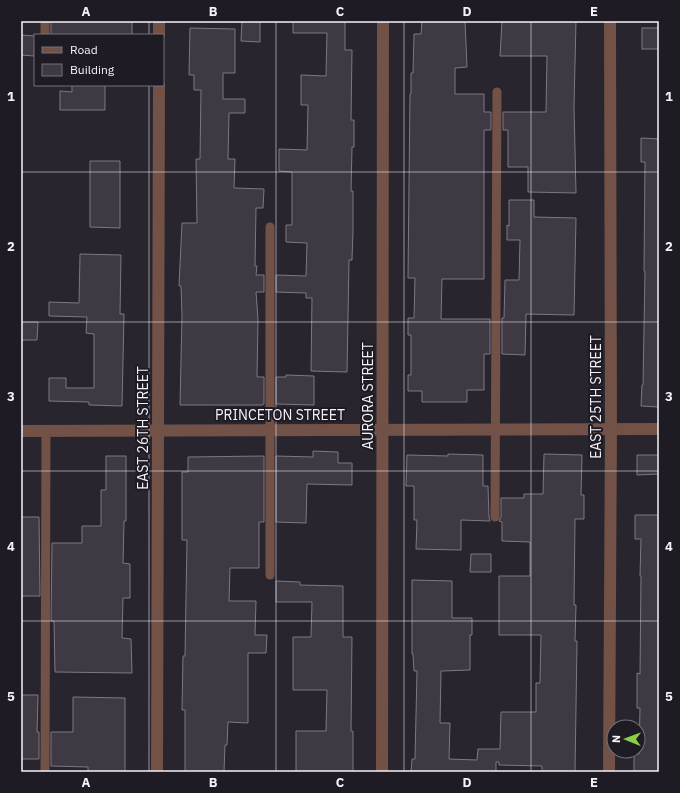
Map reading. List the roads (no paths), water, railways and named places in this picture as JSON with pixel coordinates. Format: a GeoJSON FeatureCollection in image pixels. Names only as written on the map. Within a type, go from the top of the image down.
{"type":"FeatureCollection","features":[{"type":"Feature","properties":{"kind":"street"},"geometry":{"type":"LineString","coordinates":[[159,21],[159,34]]}},
{"type":"Feature","properties":{"kind":"street","name":"AURORA STREET"},"geometry":{"type":"LineString","coordinates":[[382,772],[383,21]]}},
{"type":"Feature","properties":{"kind":"street","name":"EAST 25TH STREET"},"geometry":{"type":"LineString","coordinates":[[609,772],[611,429],[610,21]]}},
{"type":"Feature","properties":{"kind":"street","name":"EAST 26TH STREET"},"geometry":{"type":"LineString","coordinates":[[157,772],[159,86]]}},
{"type":"Feature","properties":{"kind":"street","name":"PRINCETON STREET"},"geometry":{"type":"LineString","coordinates":[[21,431],[659,429]]}},
{"type":"Feature","properties":{"kind":"lane"},"geometry":{"type":"LineString","coordinates":[[45,21],[45,34]]}},
{"type":"Feature","properties":{"kind":"lane"},"geometry":{"type":"LineString","coordinates":[[495,517],[497,92]]}},
{"type":"Feature","properties":{"kind":"lane"},"geometry":{"type":"LineString","coordinates":[[270,227],[270,575]]}},
{"type":"Feature","properties":{"kind":"lane"},"geometry":{"type":"LineString","coordinates":[[45,772],[46,431]]}}]}
